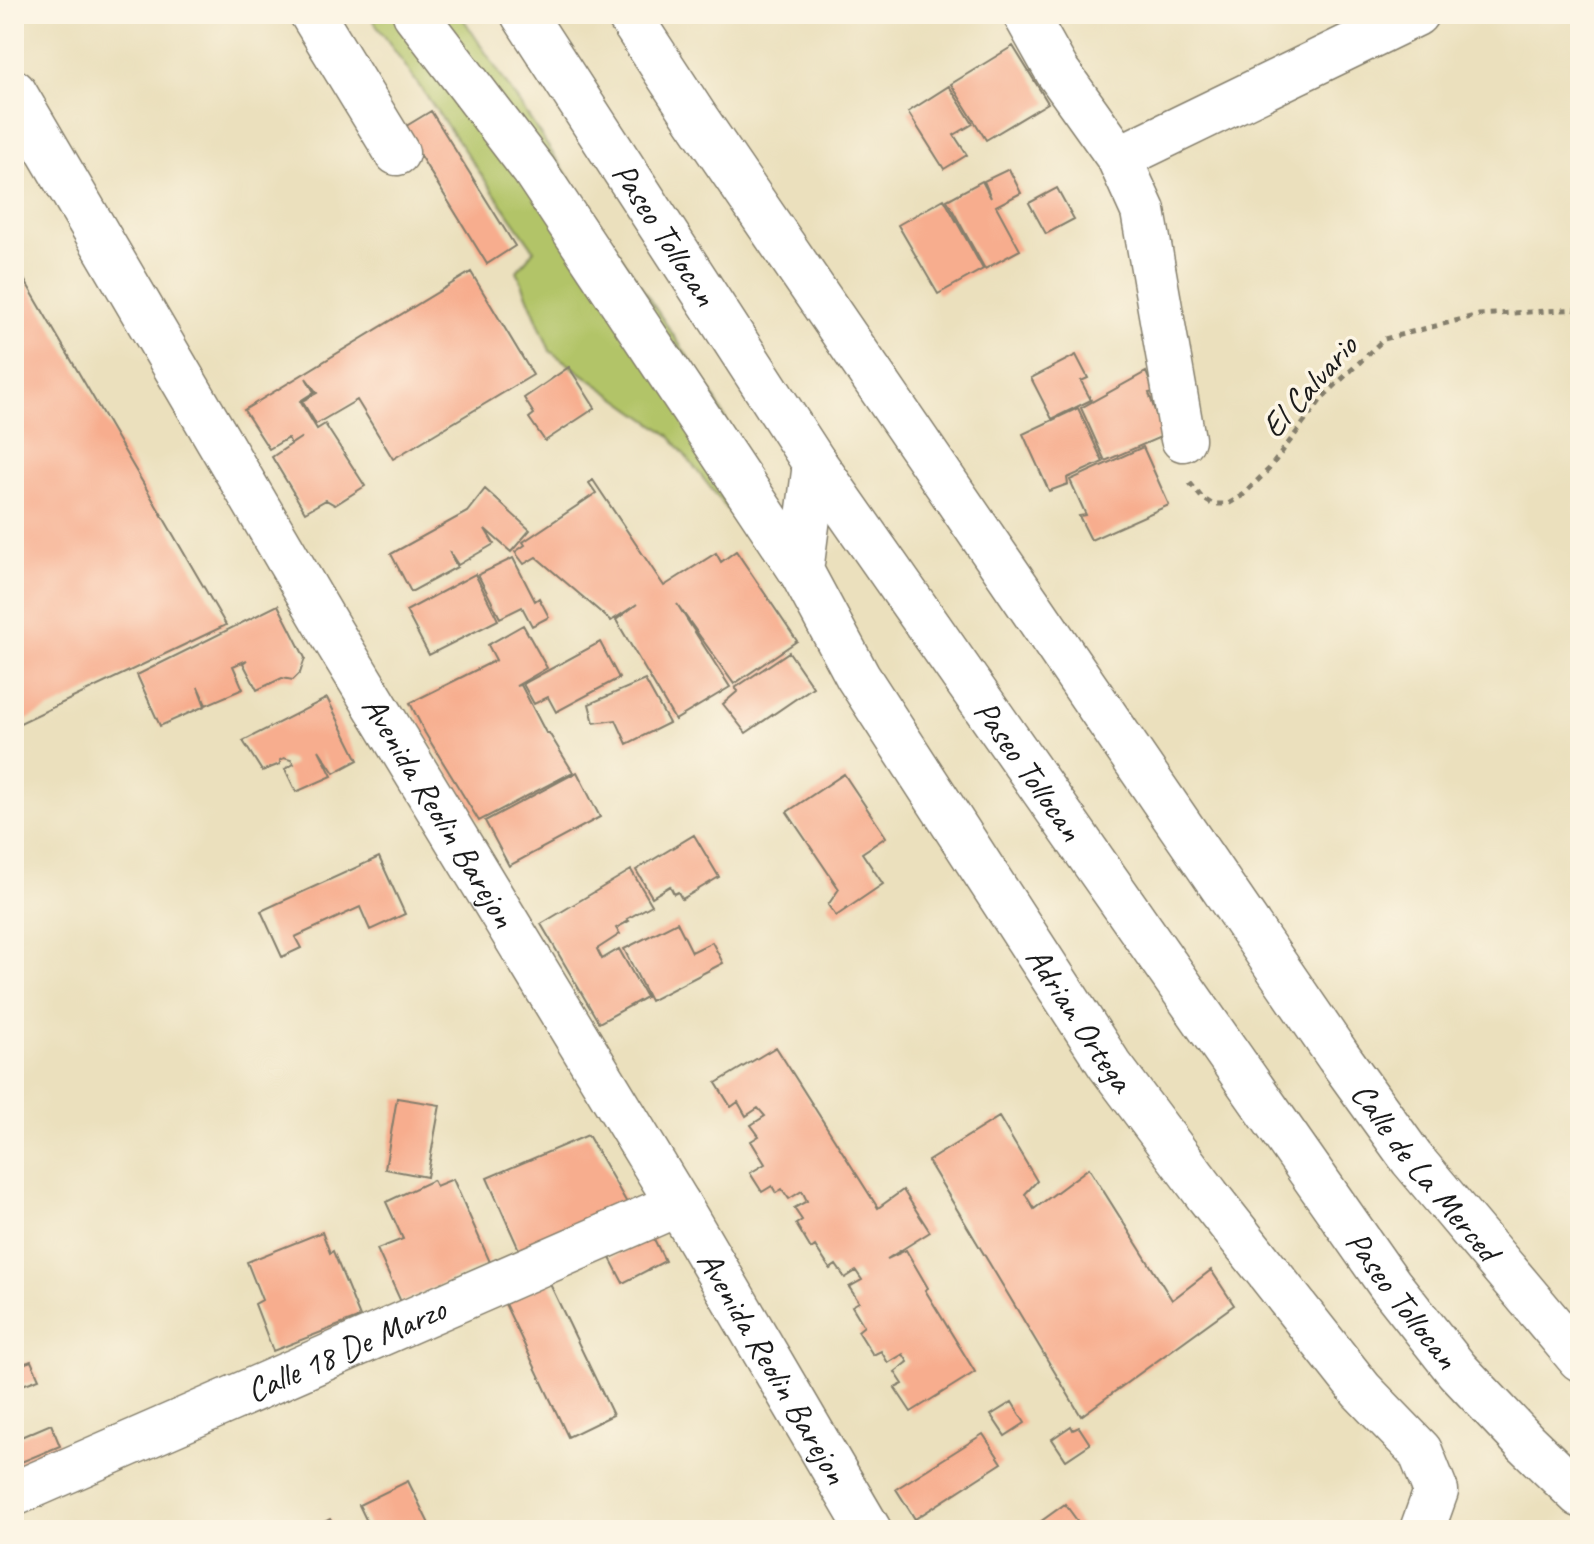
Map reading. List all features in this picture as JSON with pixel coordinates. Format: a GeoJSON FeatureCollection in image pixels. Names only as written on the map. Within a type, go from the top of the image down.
{"type":"FeatureCollection","features":[{"type":"Feature","properties":{"kind":"main road"},"geometry":{"type":"LineString","coordinates":[[312,14],[397,153]]}},
{"type":"Feature","properties":{"kind":"main road","name":"Adrian Ortega"},"geometry":{"type":"LineString","coordinates":[[415,14],[534,170],[801,571],[858,677],[1109,1064],[1208,1196],[1361,1390],[1420,1451],[1436,1491],[1422,1530]]}},
{"type":"Feature","properties":{"kind":"main road","name":"Paseo Tollocan"},"geometry":{"type":"LineString","coordinates":[[523,14],[815,464],[1390,1285],[1457,1370],[1580,1495]]}},
{"type":"Feature","properties":{"kind":"main road","name":"Calle de La Merced"},"geometry":{"type":"LineString","coordinates":[[628,14],[1338,1056],[1412,1159],[1580,1359]]}},
{"type":"Feature","properties":{"kind":"main road"},"geometry":{"type":"LineString","coordinates":[[1025,14],[1057,71],[1119,158],[1143,211],[1183,439]]}},
{"type":"Feature","properties":{"kind":"main road"},"geometry":{"type":"LineString","coordinates":[[1119,158],[1416,14]]}},
{"type":"Feature","properties":{"kind":"main road","name":"Avenida Reolin Barejon"},"geometry":{"type":"LineString","coordinates":[[14,92],[324,621],[678,1204],[869,1530]]}},
{"type":"Feature","properties":{"kind":"main road"},"geometry":{"type":"LineString","coordinates":[[801,571],[815,464]]}},
{"type":"Feature","properties":{"kind":"main road","name":"Calle 18 De Marzo"},"geometry":{"type":"LineString","coordinates":[[14,1494],[678,1204]]}},
{"type":"Feature","properties":{"kind":"path","name":"El Calvario"},"geometry":{"type":"LineString","coordinates":[[1183,439],[1183,467],[1191,486],[1212,504],[1228,504],[1243,495],[1269,469],[1323,397],[1384,339],[1479,315],[1580,309]]}},
{"type":"Feature","properties":{"kind":"green space"},"geometry":{"type":"Polygon","coordinates":[[[369,14],[460,14],[712,393],[744,455],[778,574],[669,435],[550,351],[517,271],[534,250],[369,14]]]}},
{"type":"Feature","properties":{"kind":"building"},"geometry":{"type":"Polygon","coordinates":[[[1013,46],[1048,103],[986,140],[951,84],[1013,46]]]}},
{"type":"Feature","properties":{"kind":"building"},"geometry":{"type":"Polygon","coordinates":[[[949,86],[973,124],[954,135],[967,155],[944,169],[908,112],[949,86]]]}},
{"type":"Feature","properties":{"kind":"building"},"geometry":{"type":"Polygon","coordinates":[[[431,111],[515,246],[487,264],[403,128],[431,111]]]}},
{"type":"Feature","properties":{"kind":"building"},"geometry":{"type":"Polygon","coordinates":[[[1009,169],[1021,193],[996,206],[1020,250],[985,269],[947,200],[982,181],[991,198],[984,181],[1009,169]]]}},
{"type":"Feature","properties":{"kind":"building"},"geometry":{"type":"Polygon","coordinates":[[[1057,188],[1074,219],[1046,234],[1029,203],[1057,188]]]}},
{"type":"Feature","properties":{"kind":"building"},"geometry":{"type":"Polygon","coordinates":[[[944,199],[983,269],[938,294],[898,225],[944,199]]]}},
{"type":"Feature","properties":{"kind":"building"},"geometry":{"type":"Polygon","coordinates":[[[14,262],[226,625],[14,726],[14,262]]]}},
{"type":"Feature","properties":{"kind":"building"},"geometry":{"type":"Polygon","coordinates":[[[471,272],[533,375],[393,459],[357,400],[316,424],[302,401],[317,393],[306,378],[314,392],[300,401],[317,429],[325,424],[365,486],[335,505],[326,500],[305,512],[272,457],[302,437],[291,444],[288,438],[269,449],[244,410],[471,272]]]}},
{"type":"Feature","properties":{"kind":"building"},"geometry":{"type":"Polygon","coordinates":[[[1076,355],[1088,378],[1081,381],[1091,400],[1052,419],[1031,378],[1076,355]]]}},
{"type":"Feature","properties":{"kind":"building"},"geometry":{"type":"Polygon","coordinates":[[[569,367],[595,408],[545,441],[529,418],[534,414],[524,398],[569,367]]]}},
{"type":"Feature","properties":{"kind":"building"},"geometry":{"type":"Polygon","coordinates":[[[1146,372],[1154,392],[1149,393],[1163,436],[1105,461],[1081,408],[1146,372]]]}},
{"type":"Feature","properties":{"kind":"building"},"geometry":{"type":"Polygon","coordinates":[[[1078,408],[1103,462],[1067,478],[1068,484],[1049,491],[1023,434],[1078,408]]]}},
{"type":"Feature","properties":{"kind":"building"},"geometry":{"type":"Polygon","coordinates":[[[1143,447],[1169,505],[1091,540],[1079,516],[1086,515],[1070,480],[1143,447]]]}},
{"type":"Feature","properties":{"kind":"building"},"geometry":{"type":"Polygon","coordinates":[[[593,480],[664,586],[716,553],[721,562],[736,551],[797,641],[734,684],[677,604],[730,687],[675,720],[616,620],[637,604],[611,621],[536,557],[524,564],[515,552],[525,545],[523,542],[596,493],[589,483],[593,480]]]}},
{"type":"Feature","properties":{"kind":"building"},"geometry":{"type":"Polygon","coordinates":[[[485,489],[530,530],[511,552],[485,529],[494,544],[458,565],[449,551],[457,567],[411,592],[391,554],[467,512],[485,489]]]}},
{"type":"Feature","properties":{"kind":"building"},"geometry":{"type":"Polygon","coordinates":[[[513,558],[535,601],[539,598],[549,617],[532,626],[522,607],[500,618],[478,575],[513,558]]]}},
{"type":"Feature","properties":{"kind":"building"},"geometry":{"type":"Polygon","coordinates":[[[475,574],[498,620],[429,655],[406,611],[475,574]]]}},
{"type":"Feature","properties":{"kind":"building"},"geometry":{"type":"Polygon","coordinates":[[[278,605],[305,658],[300,673],[293,680],[282,678],[257,690],[243,663],[247,660],[233,666],[243,689],[206,705],[198,687],[205,706],[160,726],[137,675],[278,605]]]}},
{"type":"Feature","properties":{"kind":"building"},"geometry":{"type":"Polygon","coordinates":[[[523,625],[547,668],[516,686],[521,685],[546,733],[549,733],[573,772],[479,821],[410,703],[496,660],[488,645],[523,625]]]}},
{"type":"Feature","properties":{"kind":"building"},"geometry":{"type":"Polygon","coordinates":[[[600,642],[619,678],[556,712],[548,697],[534,704],[523,684],[600,642]]]}},
{"type":"Feature","properties":{"kind":"building"},"geometry":{"type":"Polygon","coordinates":[[[789,652],[813,687],[746,733],[723,704],[738,691],[735,688],[789,652]]]}},
{"type":"Feature","properties":{"kind":"building"},"geometry":{"type":"Polygon","coordinates":[[[645,680],[669,723],[627,744],[616,720],[594,723],[589,704],[645,680]]]}},
{"type":"Feature","properties":{"kind":"building"},"geometry":{"type":"Polygon","coordinates":[[[327,698],[358,760],[334,773],[319,750],[332,776],[296,792],[285,769],[294,764],[291,760],[284,758],[280,764],[262,771],[243,741],[327,698]]]}},
{"type":"Feature","properties":{"kind":"building"},"geometry":{"type":"Polygon","coordinates":[[[577,772],[600,817],[509,866],[485,821],[577,772]]]}},
{"type":"Feature","properties":{"kind":"building"},"geometry":{"type":"Polygon","coordinates":[[[844,774],[886,837],[862,853],[883,884],[836,916],[828,905],[839,889],[787,812],[844,774]]]}},
{"type":"Feature","properties":{"kind":"building"},"geometry":{"type":"Polygon","coordinates":[[[694,835],[719,877],[682,899],[678,892],[674,894],[670,886],[652,897],[636,870],[694,835]]]}},
{"type":"Feature","properties":{"kind":"building"},"geometry":{"type":"Polygon","coordinates":[[[379,857],[405,914],[370,930],[360,907],[295,937],[301,948],[282,957],[261,911],[379,857]]]}},
{"type":"Feature","properties":{"kind":"building"},"geometry":{"type":"Polygon","coordinates":[[[631,870],[652,905],[627,919],[629,921],[616,928],[620,934],[597,949],[602,959],[619,949],[646,997],[599,1023],[541,924],[631,870]]]}},
{"type":"Feature","properties":{"kind":"building"},"geometry":{"type":"Polygon","coordinates":[[[677,922],[692,952],[712,942],[723,963],[650,1001],[624,949],[677,922]]]}},
{"type":"Feature","properties":{"kind":"building"},"geometry":{"type":"Polygon","coordinates":[[[776,1047],[878,1208],[903,1190],[930,1232],[887,1259],[906,1250],[928,1288],[925,1290],[975,1372],[911,1412],[895,1388],[903,1384],[895,1372],[908,1362],[903,1354],[888,1363],[881,1351],[873,1355],[858,1331],[864,1326],[852,1306],[859,1302],[849,1287],[862,1280],[856,1271],[845,1278],[836,1265],[830,1269],[815,1246],[811,1249],[796,1224],[802,1220],[794,1208],[807,1201],[802,1191],[789,1199],[782,1189],[776,1193],[772,1186],[762,1192],[750,1173],[765,1164],[751,1141],[759,1136],[751,1125],[765,1116],[758,1108],[746,1116],[738,1102],[731,1107],[716,1083],[776,1047]]]}},
{"type":"Feature","properties":{"kind":"building"},"geometry":{"type":"Polygon","coordinates":[[[397,1098],[440,1105],[427,1177],[385,1169],[397,1098]]]}},
{"type":"Feature","properties":{"kind":"building"},"geometry":{"type":"Polygon","coordinates":[[[999,1117],[1037,1181],[1025,1194],[1034,1209],[1089,1168],[1172,1300],[1211,1270],[1234,1305],[1081,1416],[928,1161],[999,1117]]]}},
{"type":"Feature","properties":{"kind":"building"},"geometry":{"type":"Polygon","coordinates":[[[588,1135],[627,1203],[520,1252],[487,1178],[588,1135]]]}},
{"type":"Feature","properties":{"kind":"building"},"geometry":{"type":"Polygon","coordinates":[[[453,1179],[490,1262],[401,1302],[377,1249],[403,1239],[386,1202],[433,1180],[436,1186],[453,1179]]]}},
{"type":"Feature","properties":{"kind":"building"},"geometry":{"type":"Polygon","coordinates":[[[322,1232],[360,1317],[273,1351],[255,1304],[262,1300],[247,1262],[322,1232]]]}},
{"type":"Feature","properties":{"kind":"building"},"geometry":{"type":"Polygon","coordinates":[[[653,1237],[665,1261],[623,1283],[610,1258],[653,1237]]]}},
{"type":"Feature","properties":{"kind":"building"},"geometry":{"type":"Polygon","coordinates":[[[549,1282],[613,1415],[568,1437],[505,1304],[549,1282]]]}},
{"type":"Feature","properties":{"kind":"building"},"geometry":{"type":"Polygon","coordinates":[[[19,1353],[23,1364],[31,1361],[39,1379],[14,1388],[14,1355],[19,1353]]]}},
{"type":"Feature","properties":{"kind":"building"},"geometry":{"type":"Polygon","coordinates":[[[1012,1402],[1025,1423],[1005,1436],[991,1415],[1012,1402]]]}},
{"type":"Feature","properties":{"kind":"building"},"geometry":{"type":"Polygon","coordinates":[[[51,1424],[60,1446],[14,1465],[14,1440],[51,1424]]]}},
{"type":"Feature","properties":{"kind":"building"},"geometry":{"type":"Polygon","coordinates":[[[1071,1426],[1073,1430],[1079,1427],[1090,1444],[1066,1460],[1052,1439],[1071,1426]]]}},
{"type":"Feature","properties":{"kind":"building"},"geometry":{"type":"Polygon","coordinates":[[[983,1434],[1002,1463],[915,1519],[896,1489],[983,1434]]]}},
{"type":"Feature","properties":{"kind":"building"},"geometry":{"type":"Polygon","coordinates":[[[408,1481],[432,1530],[371,1530],[359,1505],[408,1481]]]}},
{"type":"Feature","properties":{"kind":"building"},"geometry":{"type":"Polygon","coordinates":[[[1065,1504],[1084,1530],[1029,1530],[1065,1504]]]}},
{"type":"Feature","properties":{"kind":"building"},"geometry":{"type":"Polygon","coordinates":[[[330,1519],[336,1530],[309,1530],[330,1519]]]}}]}
